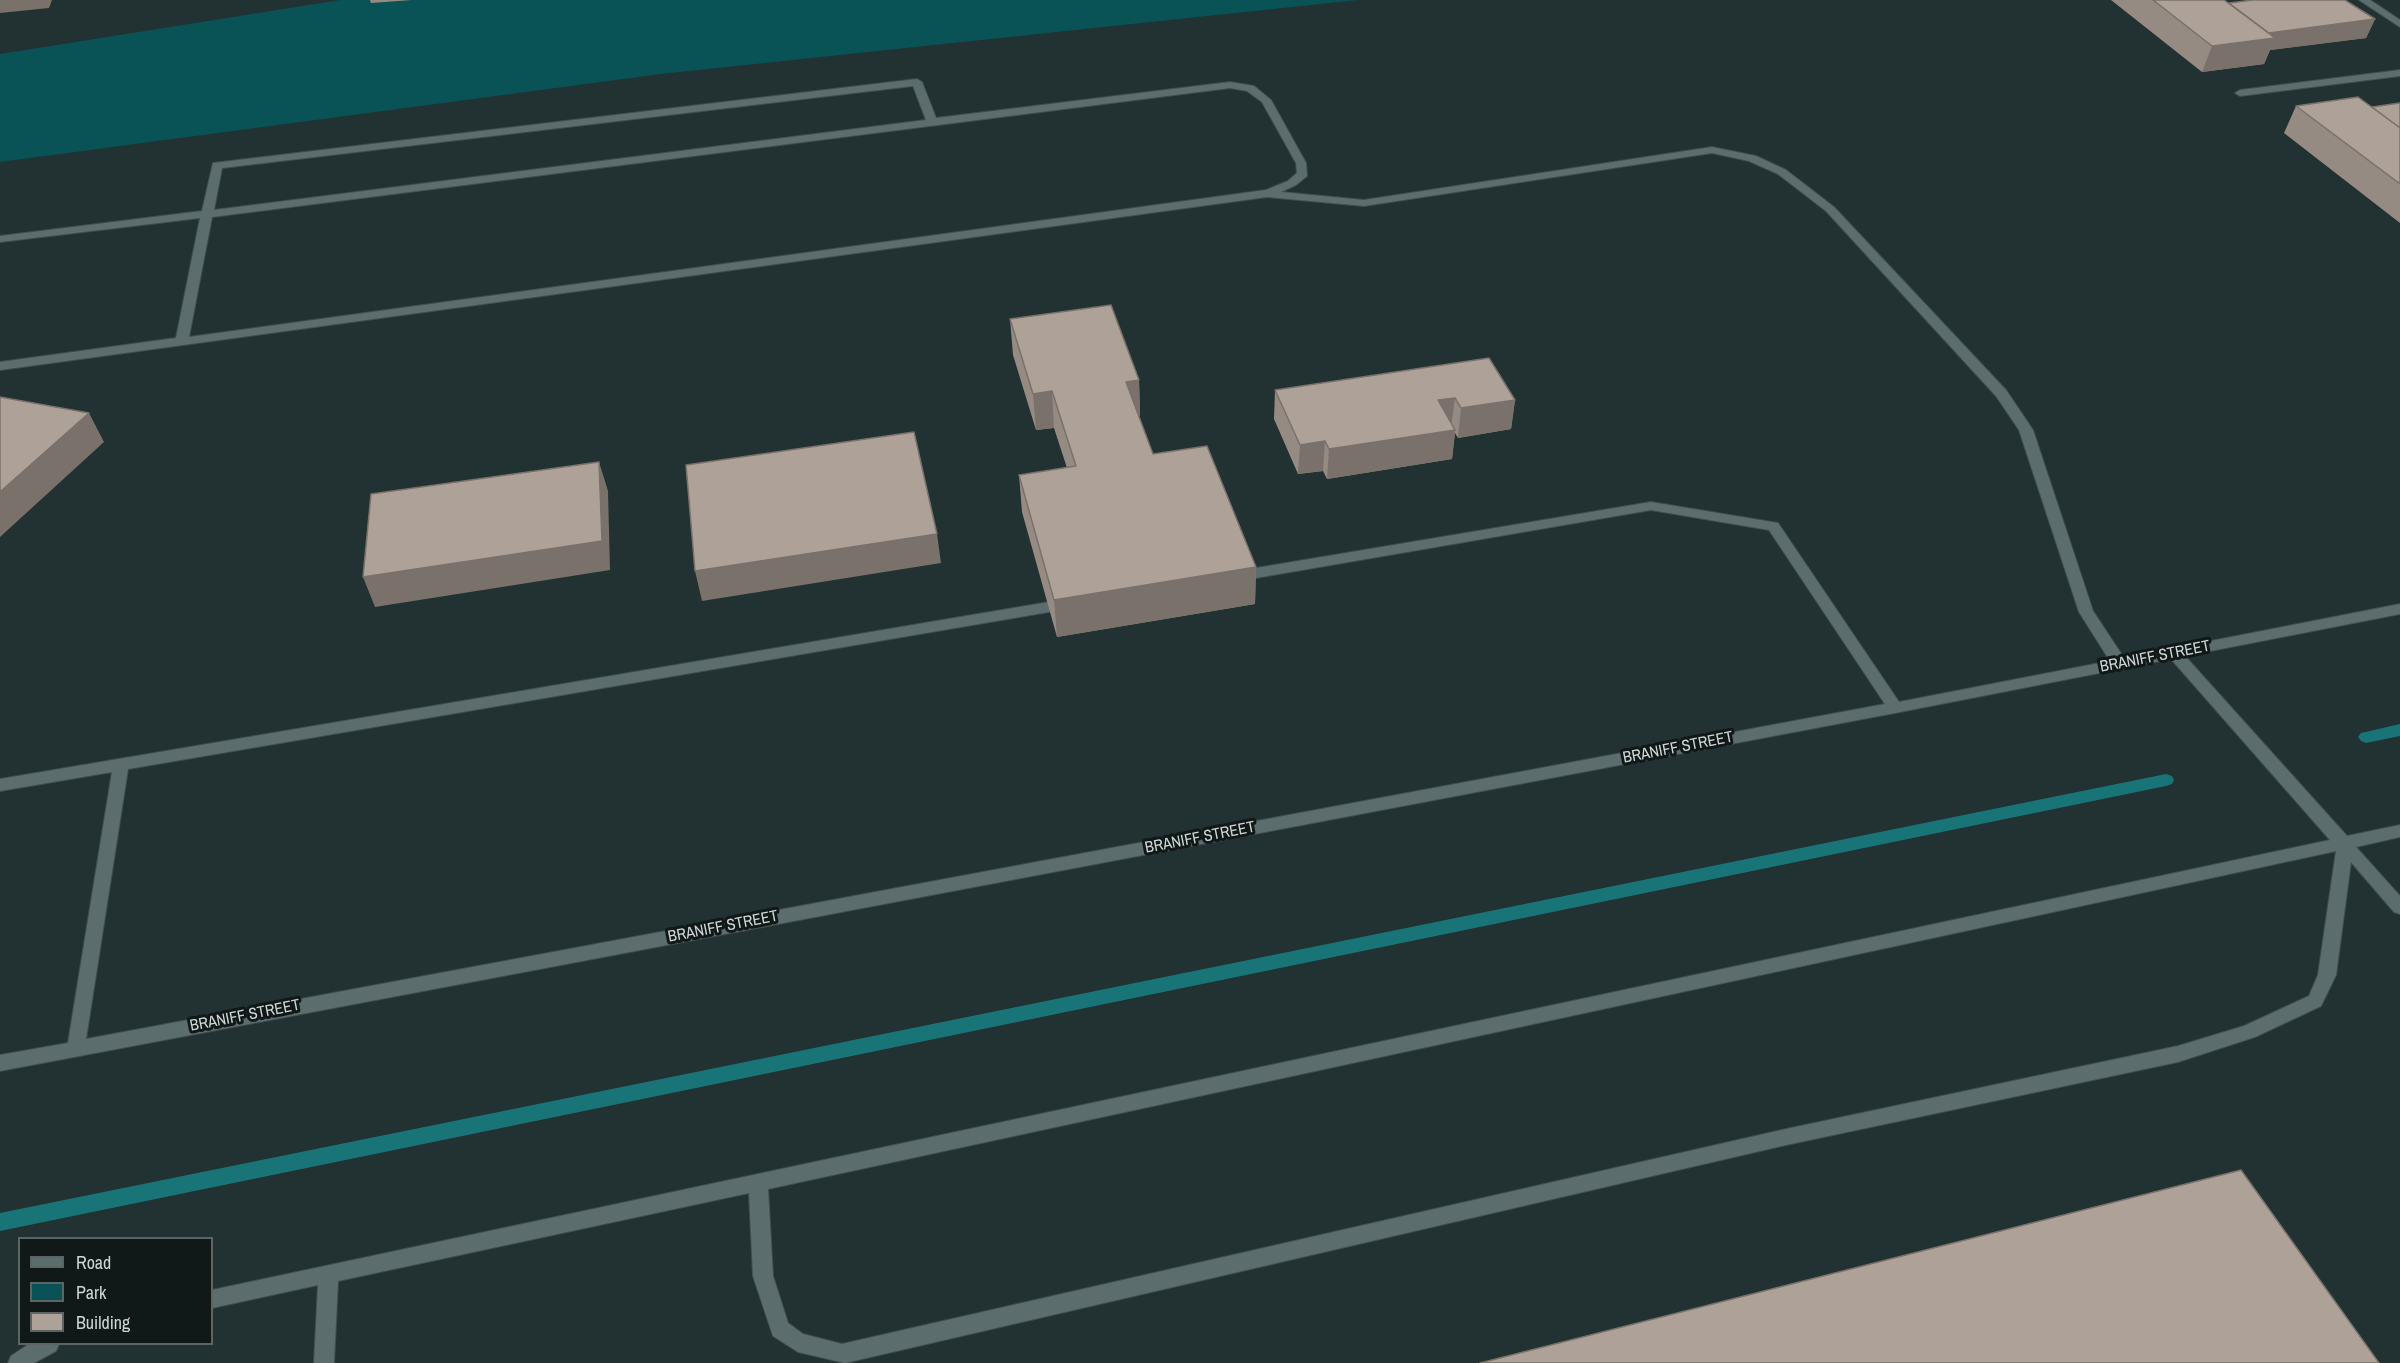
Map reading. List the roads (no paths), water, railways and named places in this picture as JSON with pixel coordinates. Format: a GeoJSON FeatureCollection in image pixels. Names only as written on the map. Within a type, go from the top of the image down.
{"type":"FeatureCollection","features":[{"type":"Feature","properties":{"kind":"street"},"geometry":{"type":"LineString","coordinates":[[2364,0],[2400,24]]}},
{"type":"Feature","properties":{"kind":"street"},"geometry":{"type":"LineString","coordinates":[[2240,93],[2400,73]]}},
{"type":"Feature","properties":{"kind":"street"},"geometry":{"type":"LineString","coordinates":[[182,341],[217,165],[917,82],[932,122]]}},
{"type":"Feature","properties":{"kind":"street"},"geometry":{"type":"LineString","coordinates":[[0,239],[1230,85],[1250,88],[1266,100],[1301,163],[1303,174],[1292,183],[1268,193]]}},
{"type":"Feature","properties":{"kind":"street"},"geometry":{"type":"LineString","coordinates":[[0,366],[1268,193],[1364,203],[1712,150],[1752,158],[1782,172],[1830,208],[2001,393],[2026,430],[2086,612],[2120,664]]}},
{"type":"Feature","properties":{"kind":"street"},"geometry":{"type":"LineString","coordinates":[[1244,575],[1651,506],[1773,526],[1895,708]]}},
{"type":"Feature","properties":{"kind":"street"},"geometry":{"type":"LineString","coordinates":[[0,786],[1049,607]]}},
{"type":"Feature","properties":{"kind":"street","name":"BRANIFF STREET"},"geometry":{"type":"LineString","coordinates":[[0,1063],[1895,708],[2400,609]]}},
{"type":"Feature","properties":{"kind":"street"},"geometry":{"type":"LineString","coordinates":[[2174,653],[2400,907]]}},
{"type":"Feature","properties":{"kind":"street"},"geometry":{"type":"LineString","coordinates":[[75,1048],[121,764]]}},
{"type":"Feature","properties":{"kind":"street"},"geometry":{"type":"LineString","coordinates":[[213,1299],[2400,831]]}},
{"type":"Feature","properties":{"kind":"street"},"geometry":{"type":"LineString","coordinates":[[758,1182],[763,1276],[780,1329],[798,1342],[842,1354],[1786,1137],[2178,1054],[2249,1032],[2315,1001],[2327,975],[2345,843]]}},
{"type":"Feature","properties":{"kind":"street"},"geometry":{"type":"LineString","coordinates":[[324,1363],[329,1273]]}},
{"type":"Feature","properties":{"kind":"street"},"geometry":{"type":"LineString","coordinates":[[18,1363],[28,1354],[47,1345]]}},
{"type":"Feature","properties":{"kind":"waterway"},"geometry":{"type":"LineString","coordinates":[[2366,737],[2400,730]]}},
{"type":"Feature","properties":{"kind":"waterway"},"geometry":{"type":"LineString","coordinates":[[0,1222],[2166,780]]}}]}
